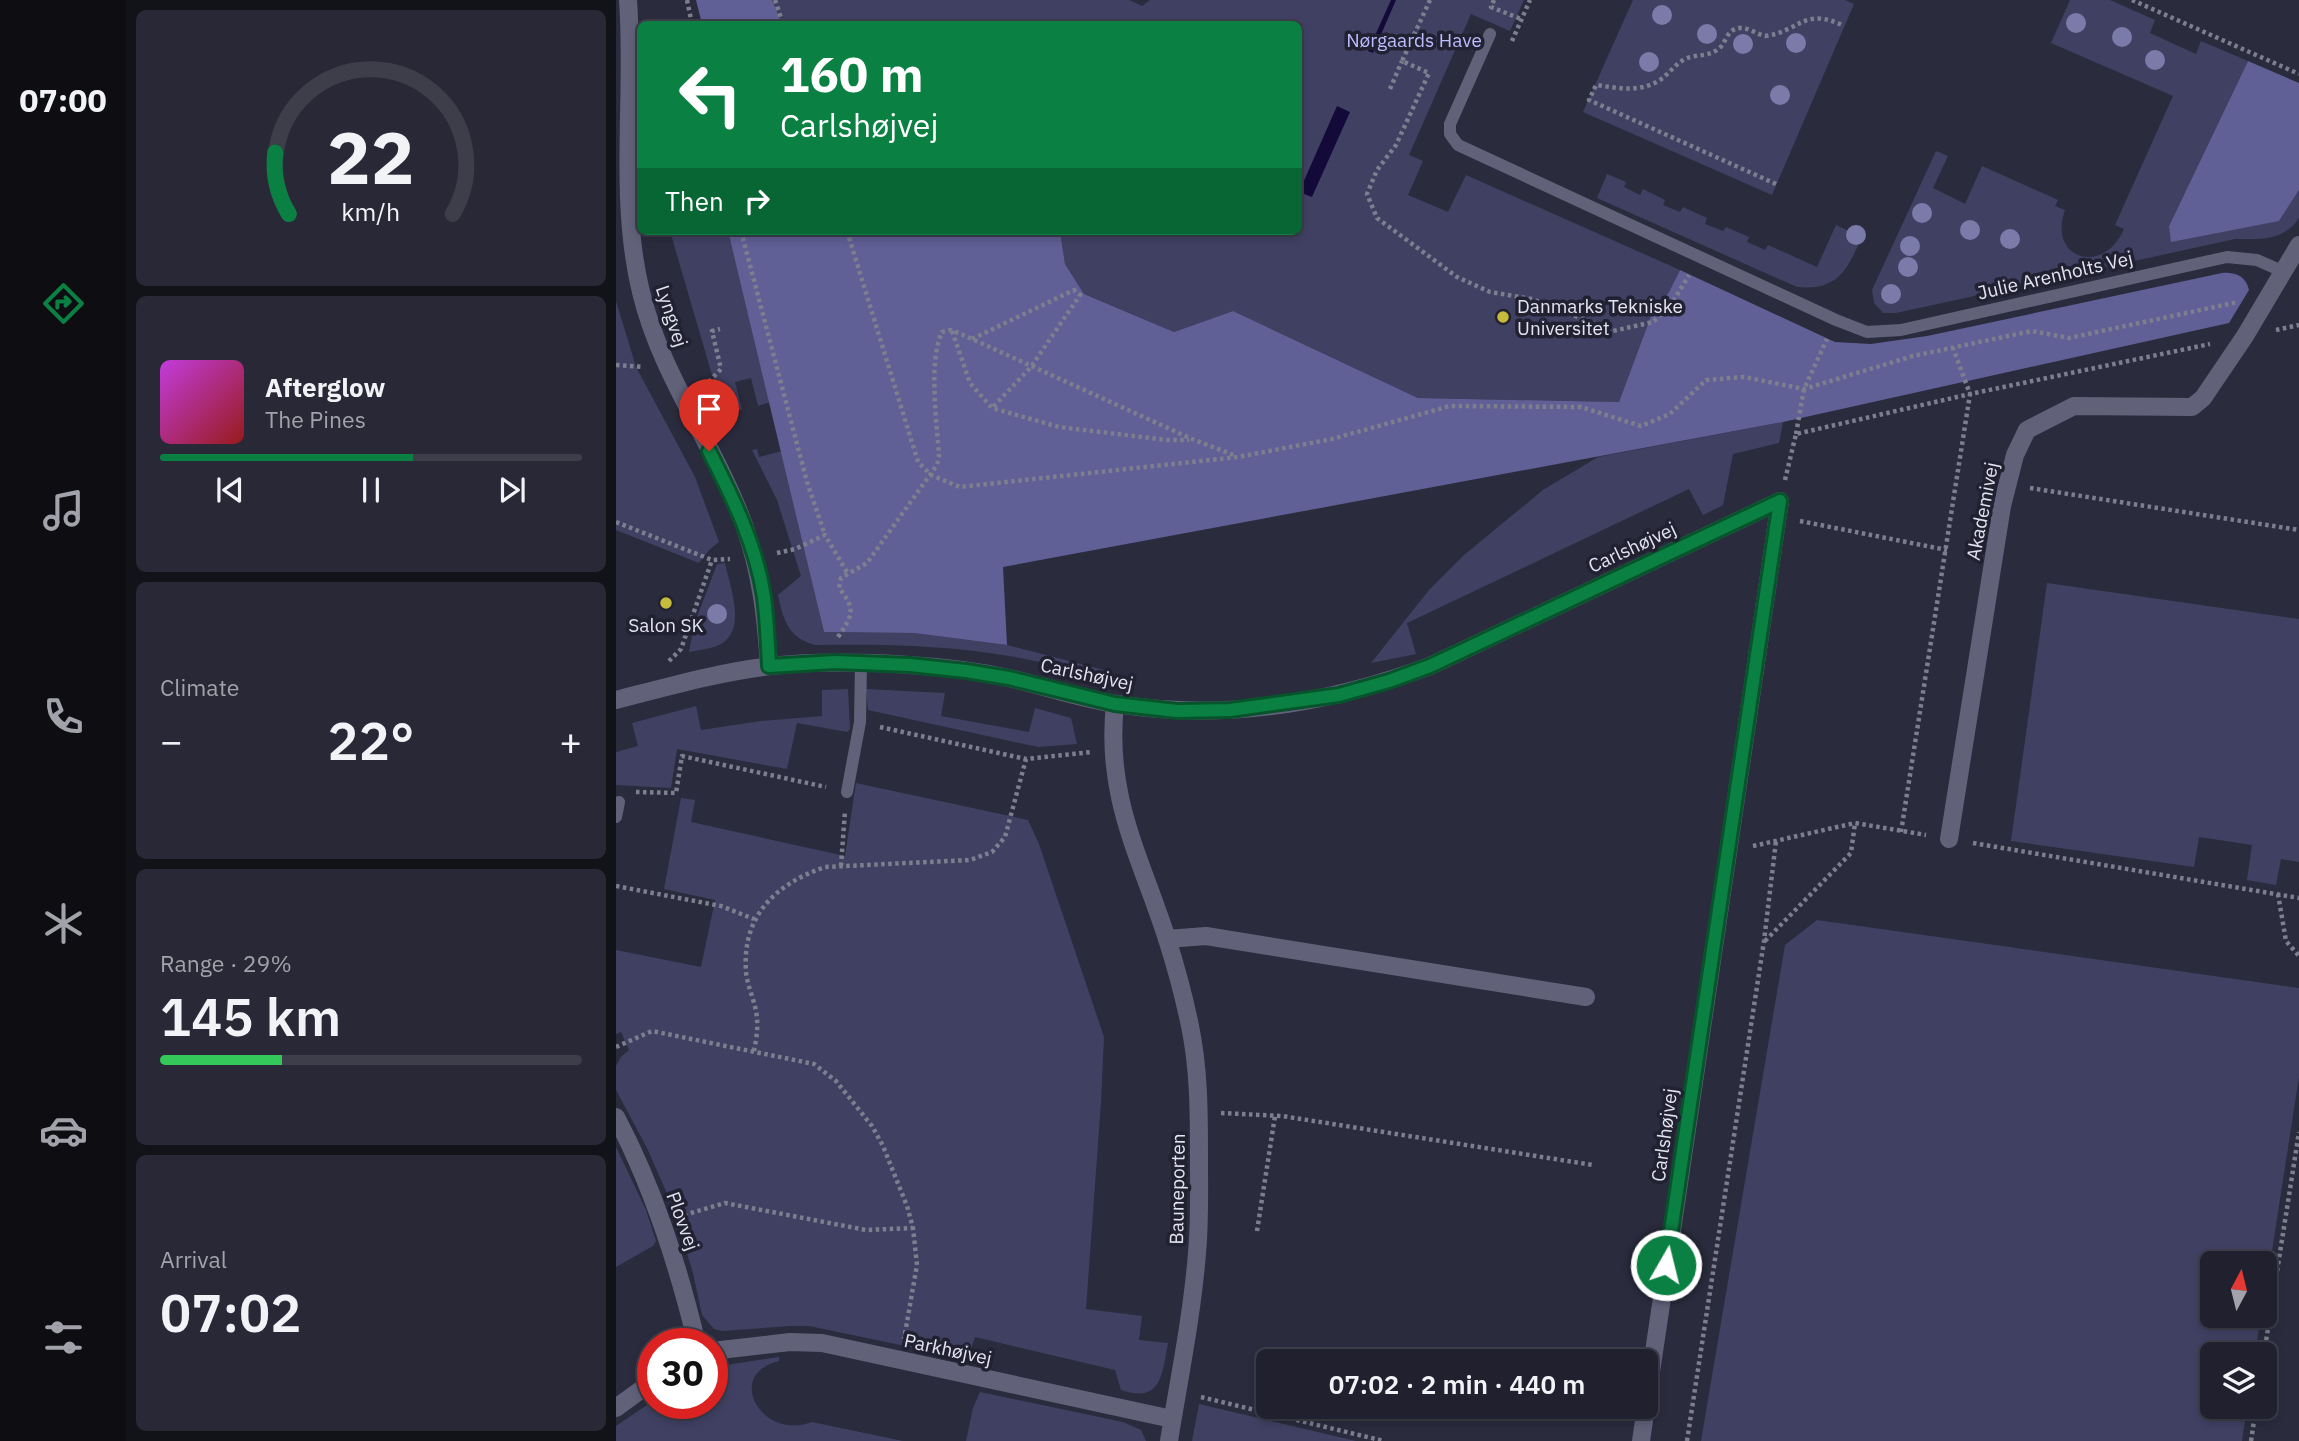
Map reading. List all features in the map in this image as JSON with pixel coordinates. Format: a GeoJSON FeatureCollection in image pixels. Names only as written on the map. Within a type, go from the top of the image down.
{"type":"FeatureCollection","features":[{"type":"Feature","properties":{"kind":"street","name":"Lyngvej"},"geometry":{"type":"LineString","coordinates":[[628,0],[631,34],[630,217],[641,292],[666,364],[733,497],[754,557],[764,598],[769,666]]}},
{"type":"Feature","properties":{"kind":"street","name":"Akademivej"},"geometry":{"type":"LineString","coordinates":[[1949,839],[2007,485],[2015,455],[2027,430],[2074,406],[2192,407],[2203,398],[2245,336],[2299,245]]}},
{"type":"Feature","properties":{"kind":"street","name":"Carlshøjvej"},"geometry":{"type":"LineString","coordinates":[[616,700],[673,685],[769,666],[835,662],[966,671],[1009,678],[1115,704],[1177,711],[1230,710],[1339,695],[1430,666],[1779,509]]}},
{"type":"Feature","properties":{"kind":"street","name":"Carlshøjvej"},"geometry":{"type":"LineString","coordinates":[[1654,1349],[1779,509]]}},
{"type":"Feature","properties":{"kind":"street","name":"Bauneporten"},"geometry":{"type":"LineString","coordinates":[[1115,704],[1113,751],[1123,813],[1167,939],[1190,1027],[1196,1069],[1199,1112],[1197,1254],[1179,1391],[1169,1441]]}},
{"type":"Feature","properties":{"kind":"street"},"geometry":{"type":"LineString","coordinates":[[1167,939],[1206,936],[1586,997]]}},
{"type":"Feature","properties":{"kind":"street","name":"Plovvej"},"geometry":{"type":"LineString","coordinates":[[616,1117],[663,1220],[693,1328]]}},
{"type":"Feature","properties":{"kind":"street","name":"Parkhøjvej"},"geometry":{"type":"LineString","coordinates":[[728,1349],[778,1343],[822,1343],[1172,1419]]}},
{"type":"Feature","properties":{"kind":"street"},"geometry":{"type":"LineString","coordinates":[[616,1408],[637,1393]]}},
{"type":"Feature","properties":{"kind":"street"},"geometry":{"type":"LineString","coordinates":[[1641,1441],[1644,1419]]}},
{"type":"Feature","properties":{"kind":"lane","name":"Julie Arenholts Vej"},"geometry":{"type":"LineString","coordinates":[[1490,34],[1450,124],[1452,140],[1467,151],[1867,332],[1901,330],[2227,257],[2257,260],[2282,271]]}},
{"type":"Feature","properties":{"kind":"lane"},"geometry":{"type":"LineString","coordinates":[[847,792],[860,722],[861,663]]}},
{"type":"Feature","properties":{"kind":"lane"},"geometry":{"type":"LineString","coordinates":[[616,817],[619,802]]}},
{"type":"Feature","properties":{"kind":"path"},"geometry":{"type":"LineString","coordinates":[[687,0],[691,21]]}},
{"type":"Feature","properties":{"kind":"path"},"geometry":{"type":"LineString","coordinates":[[775,0],[782,21]]}},
{"type":"Feature","properties":{"kind":"path"},"geometry":{"type":"LineString","coordinates":[[1390,89],[1430,0]]}},
{"type":"Feature","properties":{"kind":"path"},"geometry":{"type":"LineString","coordinates":[[1494,0],[1491,7],[1521,19]]}},
{"type":"Feature","properties":{"kind":"path"},"geometry":{"type":"LineString","coordinates":[[1490,34],[1511,43],[1530,0]]}},
{"type":"Feature","properties":{"kind":"path"},"geometry":{"type":"LineString","coordinates":[[2133,0],[2299,74]]}},
{"type":"Feature","properties":{"kind":"path"},"geometry":{"type":"LineString","coordinates":[[1776,184],[1589,100],[1595,85],[1632,90],[1647,86],[1661,79],[1682,60],[1716,51],[1724,43],[1728,33],[1737,28],[1765,36],[1810,18],[1831,20],[1844,26]]}},
{"type":"Feature","properties":{"kind":"path"},"geometry":{"type":"LineString","coordinates":[[1402,61],[1429,73],[1396,145],[1377,170],[1367,194],[1377,218],[1457,277],[1490,292],[1532,299],[1612,331],[1653,322],[1671,305],[1699,256]]}},
{"type":"Feature","properties":{"kind":"path"},"geometry":{"type":"LineString","coordinates":[[742,235],[807,482],[825,535],[848,575]]}},
{"type":"Feature","properties":{"kind":"path"},"geometry":{"type":"LineString","coordinates":[[848,235],[919,462],[931,475],[961,487],[1238,457],[1332,439],[1450,406],[1581,407],[1641,426],[1670,414],[1706,380],[1744,377],[1804,389],[1913,356],[2032,331],[2069,338],[2269,295]]}},
{"type":"Feature","properties":{"kind":"path"},"geometry":{"type":"LineString","coordinates":[[971,339],[1074,290],[1080,295],[1031,367],[992,408]]}},
{"type":"Feature","properties":{"kind":"path"},"geometry":{"type":"LineString","coordinates":[[1836,320],[1804,389],[1779,509],[1947,550]]}},
{"type":"Feature","properties":{"kind":"path"},"geometry":{"type":"LineString","coordinates":[[686,405],[720,369],[712,331],[720,329]]}},
{"type":"Feature","properties":{"kind":"path"},"geometry":{"type":"LineString","coordinates":[[951,330],[970,383],[992,408],[1059,427],[1167,440],[1192,439]]}},
{"type":"Feature","properties":{"kind":"path"},"geometry":{"type":"LineString","coordinates":[[835,662],[837,639],[848,624],[852,609],[839,588],[841,578],[867,563],[931,475],[939,456],[935,377],[942,332],[951,330],[1192,439],[1238,457]]}},
{"type":"Feature","properties":{"kind":"path"},"geometry":{"type":"LineString","coordinates":[[1796,434],[1969,394],[2245,336]]}},
{"type":"Feature","properties":{"kind":"path"},"geometry":{"type":"LineString","coordinates":[[1901,832],[1947,550],[1969,394],[1953,348]]}},
{"type":"Feature","properties":{"kind":"path"},"geometry":{"type":"LineString","coordinates":[[2007,485],[2299,530]]}},
{"type":"Feature","properties":{"kind":"path"},"geometry":{"type":"LineString","coordinates":[[616,522],[712,560],[754,557],[795,549],[825,535]]}},
{"type":"Feature","properties":{"kind":"path"},"geometry":{"type":"LineString","coordinates":[[667,662],[681,649],[712,560]]}},
{"type":"Feature","properties":{"kind":"path"},"geometry":{"type":"LineString","coordinates":[[860,722],[1026,759],[1078,752],[1113,751]]}},
{"type":"Feature","properties":{"kind":"path"},"geometry":{"type":"LineString","coordinates":[[619,802],[621,791],[676,793],[682,756],[847,792],[841,866]]}},
{"type":"Feature","properties":{"kind":"path"},"geometry":{"type":"LineString","coordinates":[[754,1051],[758,1019],[746,973],[748,937],[760,909],[788,884],[825,867],[970,860],[992,852],[1005,837],[1026,759]]}},
{"type":"Feature","properties":{"kind":"path"},"geometry":{"type":"LineString","coordinates":[[1728,851],[1855,823],[2299,898]]}},
{"type":"Feature","properties":{"kind":"path"},"geometry":{"type":"LineString","coordinates":[[1764,941],[1850,853],[1855,823]]}},
{"type":"Feature","properties":{"kind":"path"},"geometry":{"type":"LineString","coordinates":[[1687,1441],[1764,941],[1776,841]]}},
{"type":"Feature","properties":{"kind":"path"},"geometry":{"type":"LineString","coordinates":[[616,886],[721,906],[754,919]]}},
{"type":"Feature","properties":{"kind":"path"},"geometry":{"type":"LineString","coordinates":[[2278,894],[2286,942],[2299,956]]}},
{"type":"Feature","properties":{"kind":"path"},"geometry":{"type":"LineString","coordinates":[[616,1047],[652,1031],[814,1064],[836,1081],[872,1126],[883,1146],[900,1183],[913,1228],[917,1265],[899,1360]]}},
{"type":"Feature","properties":{"kind":"path"},"geometry":{"type":"LineString","coordinates":[[1199,1112],[1275,1116],[1592,1165]]}},
{"type":"Feature","properties":{"kind":"path"},"geometry":{"type":"LineString","coordinates":[[1257,1231],[1275,1116]]}},
{"type":"Feature","properties":{"kind":"path"},"geometry":{"type":"LineString","coordinates":[[2266,1342],[2299,1132]]}},
{"type":"Feature","properties":{"kind":"path"},"geometry":{"type":"LineString","coordinates":[[663,1220],[725,1203],[866,1230],[913,1228]]}},
{"type":"Feature","properties":{"kind":"path"},"geometry":{"type":"LineString","coordinates":[[1179,1391],[1384,1441]]}},
{"type":"Feature","properties":{"kind":"path"},"geometry":{"type":"LineString","coordinates":[[2250,1441],[2254,1419]]}},
{"type":"Feature","properties":{"kind":"green space","name":"Nørgaards Have"},"geometry":{"type":"Polygon","coordinates":[[[772,0],[1129,0],[1142,6],[1150,0],[1524,0],[1510,31],[1471,14],[1409,155],[1423,161],[1408,195],[1448,212],[1466,175],[1680,270],[1669,292],[1651,316],[1619,402],[1418,398],[1233,311],[1174,332],[1084,294],[1065,264],[1061,235],[1302,235],[1302,21],[781,21],[772,0]]]}},
{"type":"Feature","properties":{"kind":"green space"},"geometry":{"type":"Polygon","coordinates":[[[1633,0],[1845,0],[1854,4],[1772,195],[1583,112],[1633,0]]]}},
{"type":"Feature","properties":{"kind":"green space"},"geometry":{"type":"Polygon","coordinates":[[[2070,0],[2110,0],[2155,20],[2150,33],[2196,54],[2201,41],[2248,61],[2169,226],[2279,221],[2299,190],[2299,218],[2286,231],[2270,238],[2235,239],[1896,313],[1883,313],[1874,303],[1872,290],[1936,151],[1948,156],[1933,188],[1965,204],[1982,166],[2058,200],[2055,206],[2065,210],[2062,227],[2064,241],[2070,250],[2080,256],[2092,257],[2104,253],[2115,244],[2124,229],[2115,225],[2173,96],[2051,43],[2070,0]]]}},
{"type":"Feature","properties":{"kind":"green space"},"geometry":{"type":"Polygon","coordinates":[[[1607,174],[1626,182],[1624,187],[1640,195],[1643,189],[1665,200],[1663,205],[1680,212],[1683,207],[1707,218],[1705,224],[1723,231],[1726,227],[1749,237],[1747,242],[1765,250],[1768,245],[1817,267],[1836,225],[1862,237],[1846,268],[1832,282],[1822,286],[1797,287],[1597,198],[1607,174]]]}},
{"type":"Feature","properties":{"kind":"green space"},"geometry":{"type":"Polygon","coordinates":[[[671,235],[729,235],[770,402],[758,406],[751,378],[735,382],[742,409],[734,413],[712,375],[671,235]]]}},
{"type":"Feature","properties":{"kind":"green space"},"geometry":{"type":"Polygon","coordinates":[[[616,301],[636,367],[695,477],[719,542],[699,563],[616,530],[616,301]]]}},
{"type":"Feature","properties":{"kind":"green space"},"geometry":{"type":"Polygon","coordinates":[[[1783,422],[1779,443],[1733,454],[1723,505],[1703,515],[1689,489],[1407,623],[1416,654],[1371,663],[1429,590],[1464,555],[1543,490],[1598,457],[1783,422]]]}},
{"type":"Feature","properties":{"kind":"green space"},"geometry":{"type":"Polygon","coordinates":[[[757,449],[759,457],[782,451],[824,632],[914,633],[1007,645],[1108,671],[1099,675],[1026,659],[965,650],[891,645],[816,645],[799,638],[785,620],[778,595],[801,576],[777,500],[752,450],[757,449]]]}},
{"type":"Feature","properties":{"kind":"green space"},"geometry":{"type":"Polygon","coordinates":[[[725,563],[735,609],[732,631],[727,640],[717,646],[689,652],[694,625],[717,564],[725,563]]]}},
{"type":"Feature","properties":{"kind":"green space"},"geometry":{"type":"Polygon","coordinates":[[[2047,583],[2299,619],[2299,862],[2281,859],[2276,885],[2247,880],[2252,845],[2199,837],[2194,867],[2011,841],[2047,583]]]}},
{"type":"Feature","properties":{"kind":"green space"},"geometry":{"type":"Polygon","coordinates":[[[848,689],[850,729],[847,732],[797,723],[787,769],[677,749],[671,788],[616,785],[616,752],[638,746],[632,723],[696,706],[701,730],[822,716],[822,690],[848,689]]]}},
{"type":"Feature","properties":{"kind":"green space"},"geometry":{"type":"Polygon","coordinates":[[[866,689],[945,693],[941,716],[1029,732],[1035,708],[1071,718],[1077,744],[1038,747],[868,710],[866,689]]]}},
{"type":"Feature","properties":{"kind":"green space"},"geometry":{"type":"Polygon","coordinates":[[[856,783],[1028,820],[1039,844],[1104,1037],[1086,1309],[1142,1316],[1139,1340],[1168,1343],[1158,1383],[1145,1393],[1121,1390],[1115,1370],[975,1337],[968,1359],[809,1326],[728,1331],[728,1328],[713,1328],[702,1315],[693,1273],[672,1205],[647,1148],[616,1090],[616,1066],[629,1050],[621,1032],[616,1034],[616,950],[701,967],[715,900],[664,889],[681,798],[695,800],[691,822],[845,856],[856,783]]]}},
{"type":"Feature","properties":{"kind":"green space"},"geometry":{"type":"Polygon","coordinates":[[[1817,920],[2299,988],[2299,1077],[2272,1251],[2200,1251],[2200,1328],[2259,1328],[2257,1342],[2200,1342],[2200,1419],[2245,1419],[2242,1441],[1701,1441],[1785,945],[1817,920]]]}},
{"type":"Feature","properties":{"kind":"green space"},"geometry":{"type":"Polygon","coordinates":[[[616,1147],[646,1210],[656,1241],[653,1246],[616,1267],[616,1147]]]}},
{"type":"Feature","properties":{"kind":"green space"},"geometry":{"type":"Polygon","coordinates":[[[779,1357],[779,1361],[763,1368],[754,1379],[752,1391],[756,1404],[778,1422],[794,1425],[812,1422],[903,1441],[616,1441],[616,1426],[637,1412],[637,1419],[728,1419],[728,1365],[779,1357]]]}},
{"type":"Feature","properties":{"kind":"green space"},"geometry":{"type":"Polygon","coordinates":[[[980,1392],[1123,1422],[1141,1430],[1146,1441],[966,1441],[973,1408],[980,1392]]]}},
{"type":"Feature","properties":{"kind":"green space"},"geometry":{"type":"Polygon","coordinates":[[[1199,1404],[1356,1441],[1192,1441],[1199,1404]]]}},
{"type":"Feature","properties":{"kind":"shaded area"},"geometry":{"type":"Polygon","coordinates":[[[696,0],[772,0],[781,21],[701,21],[696,0]]]}},
{"type":"Feature","properties":{"kind":"shaded area"},"geometry":{"type":"Polygon","coordinates":[[[1391,0],[1396,0],[1373,53],[1368,51],[1391,0]]]}},
{"type":"Feature","properties":{"kind":"shaded area"},"geometry":{"type":"Polygon","coordinates":[[[2248,61],[2299,83],[2299,190],[2279,221],[2171,242],[2169,226],[2248,61]]]}},
{"type":"Feature","properties":{"kind":"shaded area"},"geometry":{"type":"Polygon","coordinates":[[[1337,106],[1350,112],[1312,197],[1302,193],[1302,185],[1337,106]]]}},
{"type":"Feature","properties":{"kind":"shaded area"},"geometry":{"type":"Polygon","coordinates":[[[729,235],[1061,235],[1065,264],[1084,294],[1174,332],[1233,311],[1418,398],[1619,402],[1651,316],[1669,292],[1680,270],[1835,342],[1871,344],[1927,336],[2222,273],[2239,276],[2249,290],[2229,323],[1783,422],[1003,567],[1007,645],[914,633],[824,632],[729,235]]]}},
{"type":"Feature","properties":{"kind":"place","name":"Danmarks Tekniske Universitet"},"geometry":{"type":"Point","coordinates":[1503,317]}},
{"type":"Feature","properties":{"kind":"place","name":"Salon SK"},"geometry":{"type":"Point","coordinates":[666,603]}},
{"type":"Feature","properties":{"kind":"route"},"geometry":{"type":"LineString","coordinates":[[709,451],[733,497],[760,578],[769,666],[835,662],[910,665],[966,671],[1009,678],[1115,704],[1177,711],[1230,710],[1290,703],[1339,695],[1389,681],[1430,666],[1780,501],[1666,1265]]}}]}
